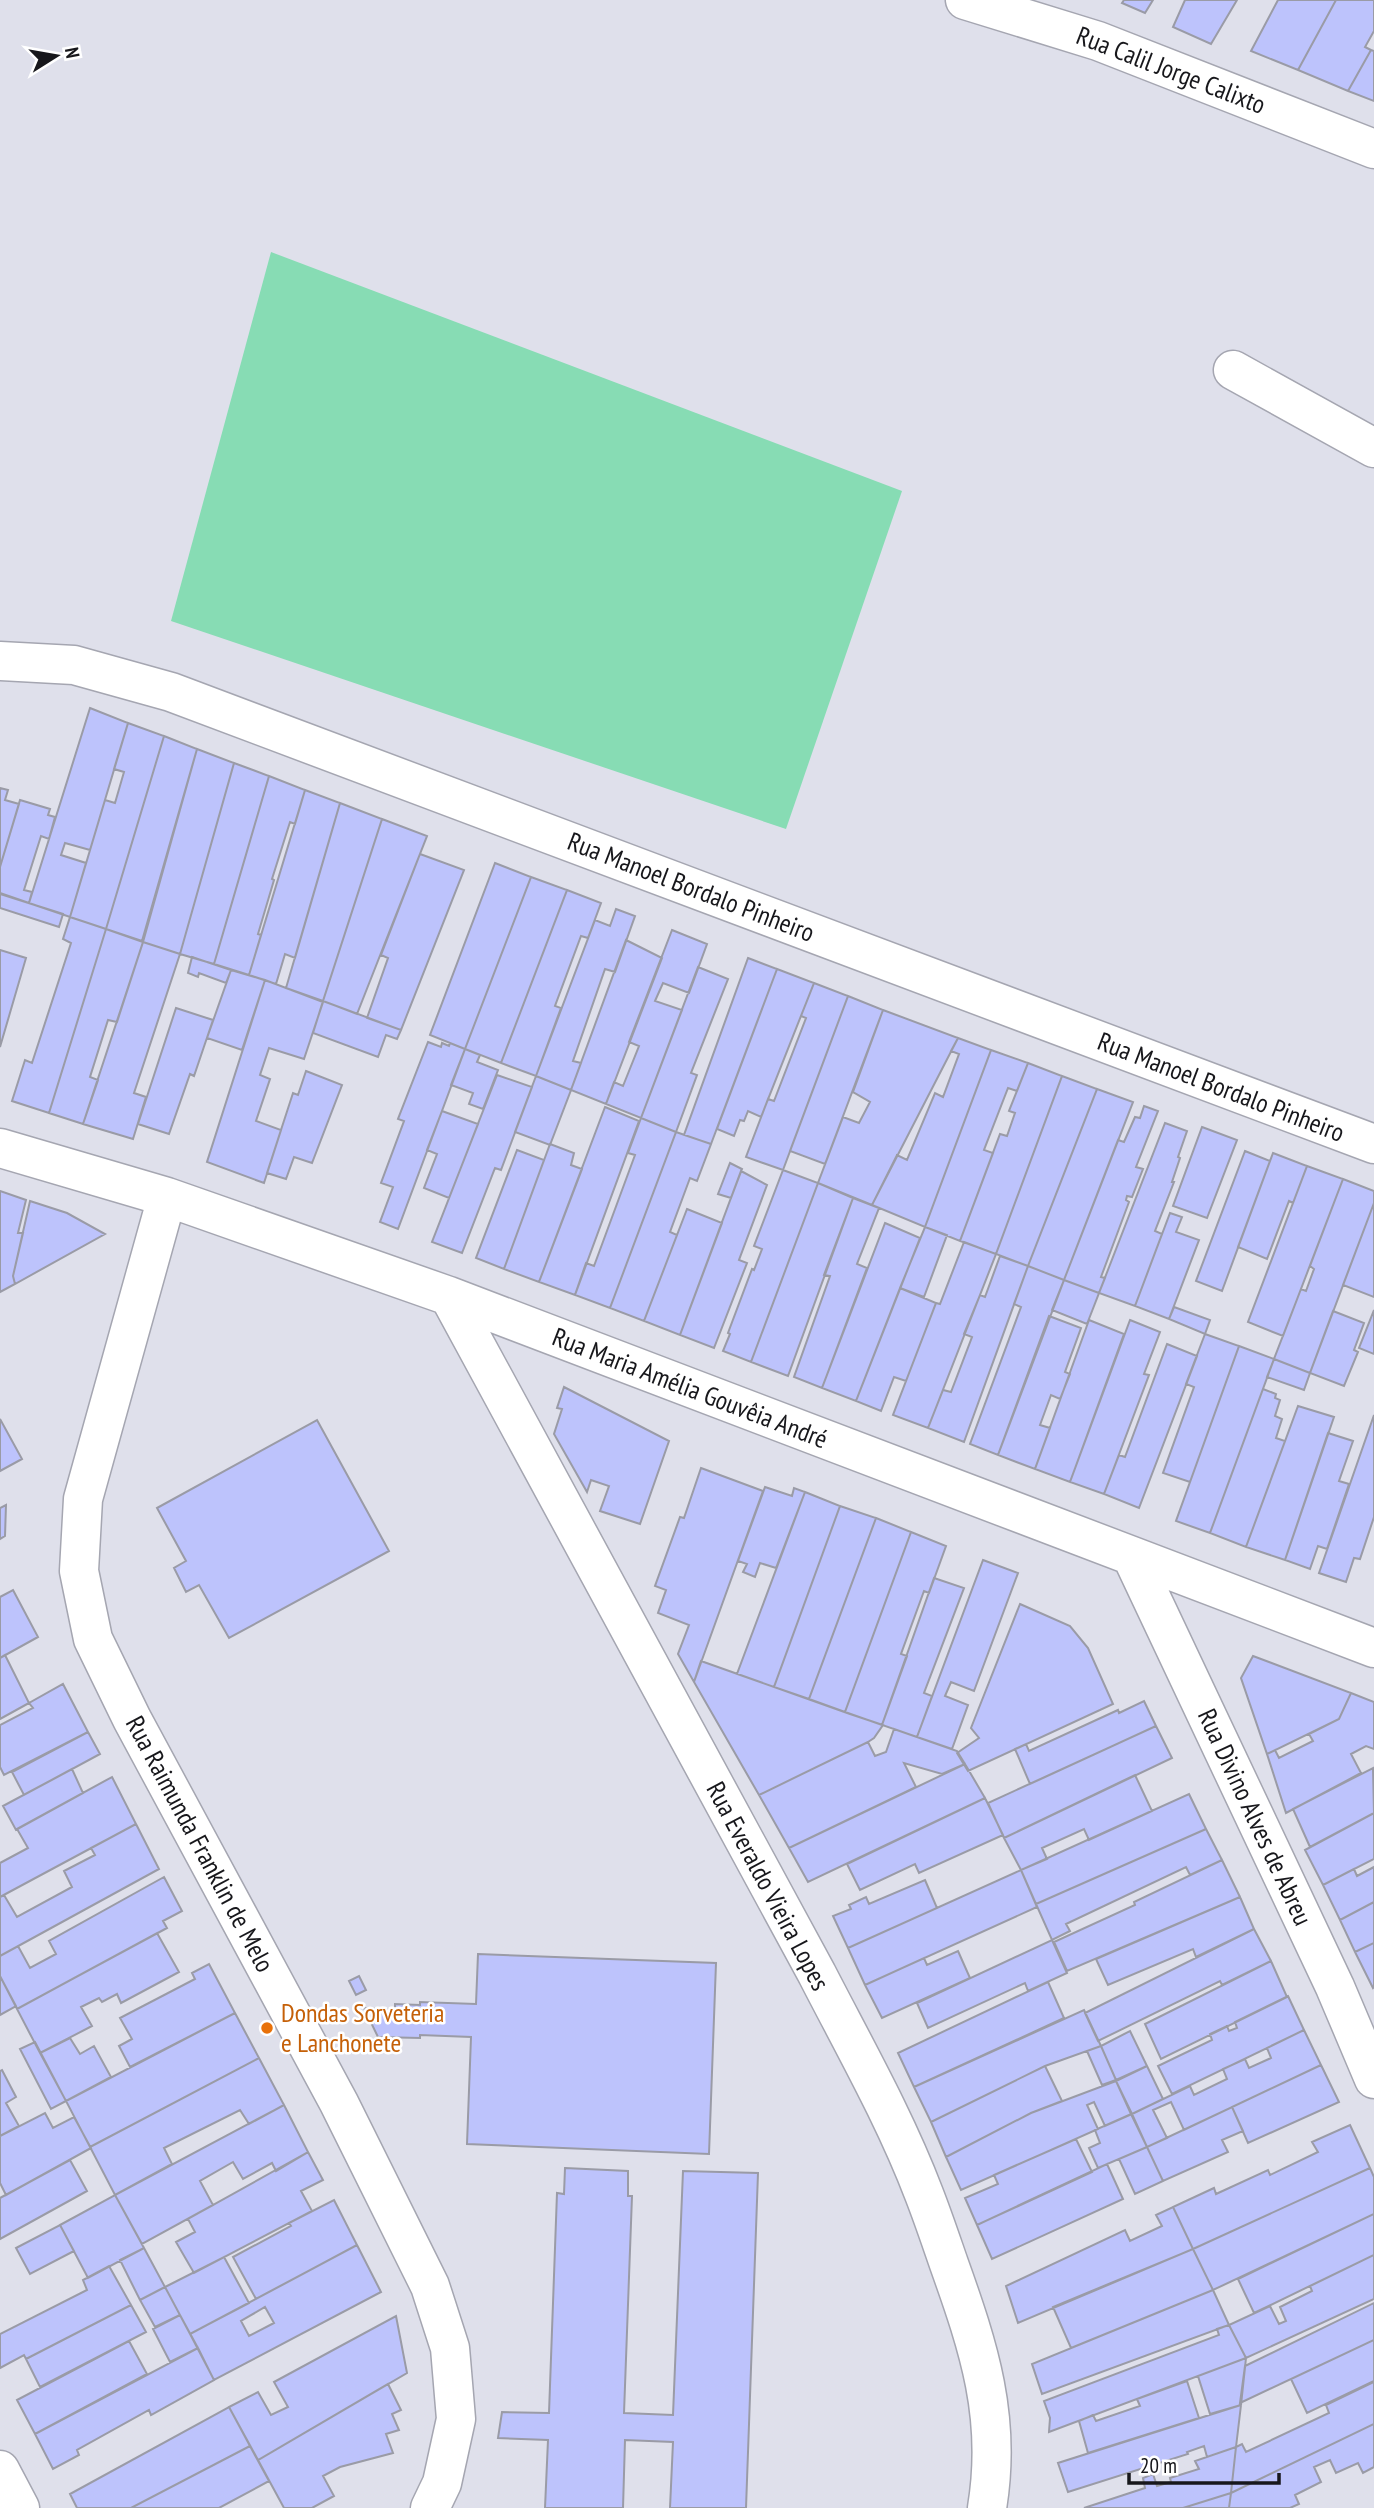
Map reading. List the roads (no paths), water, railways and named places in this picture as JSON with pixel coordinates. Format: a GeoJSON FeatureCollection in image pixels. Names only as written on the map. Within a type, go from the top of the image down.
{"type":"FeatureCollection","features":[{"type":"Feature","properties":{"kind":"street","name":"Rua Calil Jorge Calixto"},"geometry":{"type":"LineString","coordinates":[[965,0],[1098,41],[1374,149]]}},
{"type":"Feature","properties":{"kind":"street"},"geometry":{"type":"LineString","coordinates":[[1233,370],[1374,448]]}},
{"type":"Feature","properties":{"kind":"street","name":"Rua Manoel Bordalo Pinheiro"},"geometry":{"type":"LineString","coordinates":[[0,662],[74,665],[171,692],[1374,1144]]}},
{"type":"Feature","properties":{"kind":"street","name":"Rua Maria Amélia Gouvêia André"},"geometry":{"type":"LineString","coordinates":[[0,1148],[167,1197],[449,1296],[1374,1648]]}},
{"type":"Feature","properties":{"kind":"street","name":"Rua Raimunda Franklin de Melo"},"geometry":{"type":"LineString","coordinates":[[167,1197],[83,1499],[79,1570],[93,1639],[132,1719],[339,2104],[430,2286],[450,2348],[456,2418],[442,2483],[430,2508]]}},
{"type":"Feature","properties":{"kind":"street","name":"Rua Everaldo Vieira Lopes"},"geometry":{"type":"LineString","coordinates":[[449,1296],[817,1975],[874,2085],[924,2193],[979,2352],[991,2418],[992,2476],[987,2508]]}},
{"type":"Feature","properties":{"kind":"street","name":"Rua Divino Alves de Abreu"},"geometry":{"type":"LineString","coordinates":[[1132,1557],[1335,1987],[1374,2079]]}},
{"type":"Feature","properties":{"kind":"street"},"geometry":{"type":"LineString","coordinates":[[0,2470],[20,2508]]}},
{"type":"Feature","properties":{"kind":"place","name":"Dondas Sorveteria e Lanchonete"},"geometry":{"type":"Point","coordinates":[267,2028]}}]}
